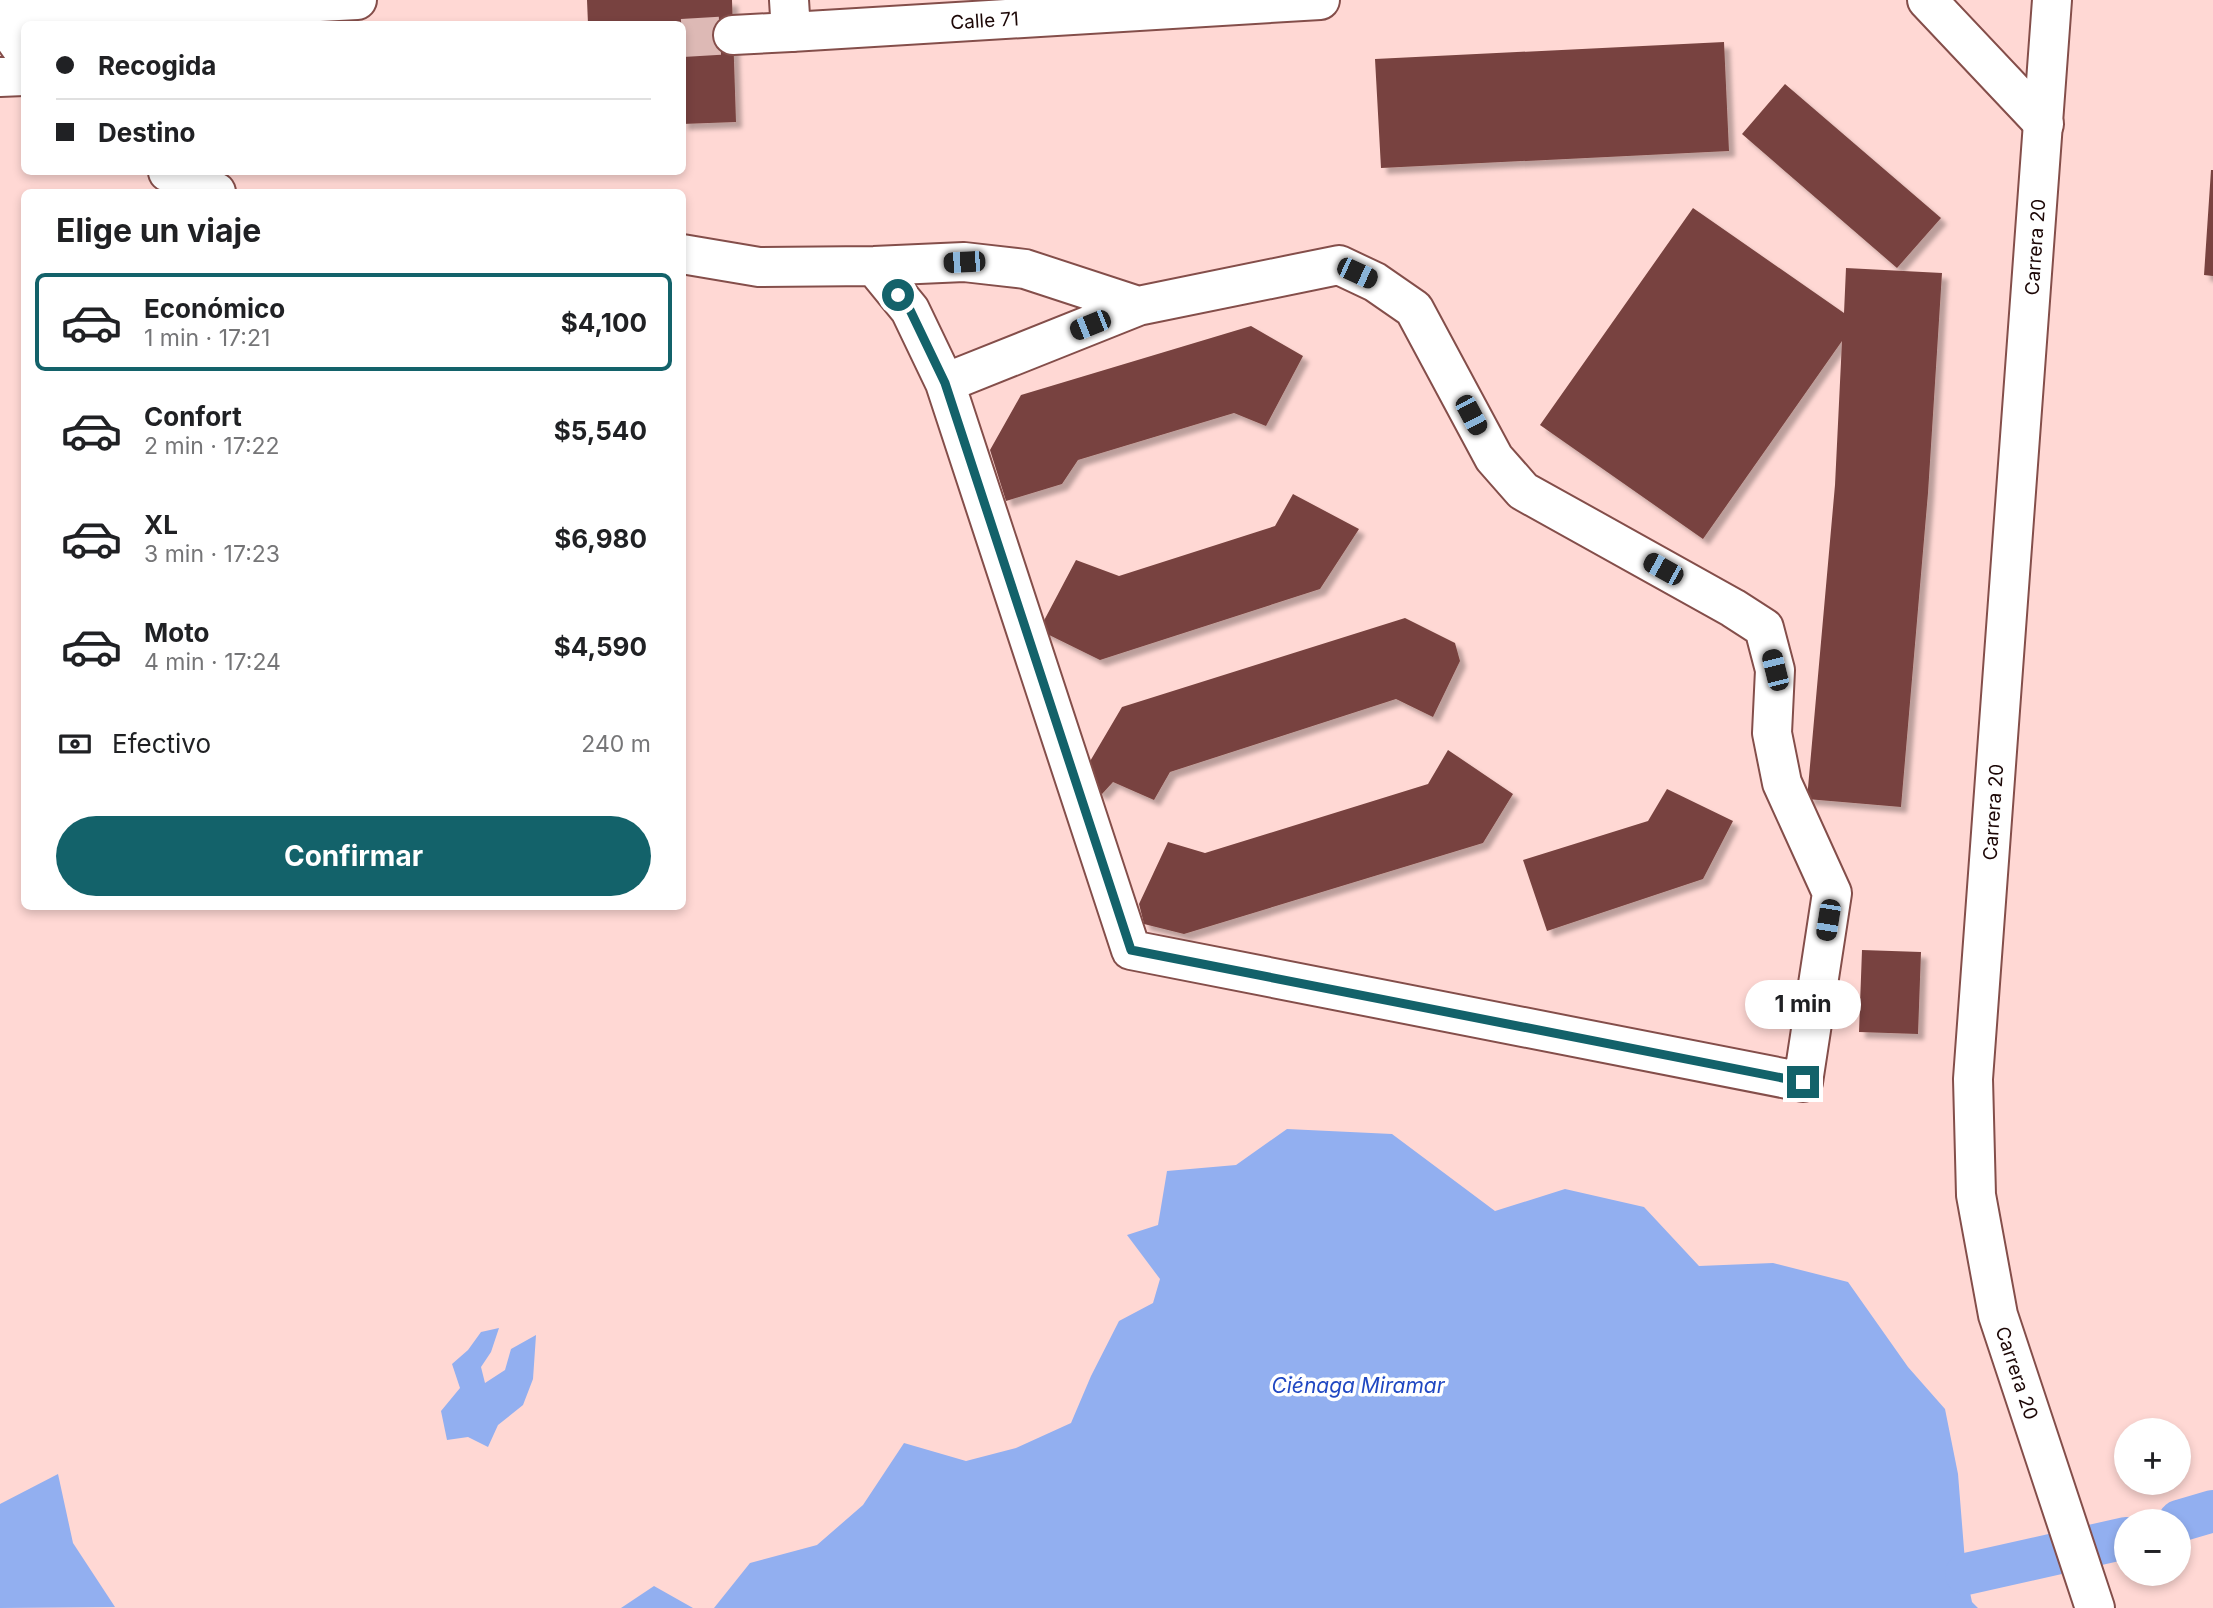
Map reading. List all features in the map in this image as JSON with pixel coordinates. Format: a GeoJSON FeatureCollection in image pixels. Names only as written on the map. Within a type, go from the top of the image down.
{"type":"FeatureCollection","features":[{"type":"Feature","properties":{"kind":"street"},"geometry":{"type":"LineString","coordinates":[[1,19],[356,0]]}},
{"type":"Feature","properties":{"kind":"street","name":"Calle 71"},"geometry":{"type":"LineString","coordinates":[[733,35],[790,16],[1320,0]]}},
{"type":"Feature","properties":{"kind":"street"},"geometry":{"type":"LineString","coordinates":[[1927,0],[2044,124]]}},
{"type":"Feature","properties":{"kind":"street","name":"Carrera 20"},"geometry":{"type":"LineString","coordinates":[[2052,0],[1973,1079],[1976,1195],[1998,1315],[2095,1608]]}},
{"type":"Feature","properties":{"kind":"street"},"geometry":{"type":"LineString","coordinates":[[1,19],[21,48]]}},
{"type":"Feature","properties":{"kind":"street"},"geometry":{"type":"LineString","coordinates":[[0,77],[21,76]]}},
{"type":"Feature","properties":{"kind":"street"},"geometry":{"type":"LineString","coordinates":[[175,175],[209,189]]}},
{"type":"Feature","properties":{"kind":"street"},"geometry":{"type":"LineString","coordinates":[[686,255],[759,267],[964,262],[1025,269],[1138,306]]}},
{"type":"Feature","properties":{"kind":"street"},"geometry":{"type":"LineString","coordinates":[[874,266],[910,310],[945,383],[1131,950],[1803,1082],[1832,893],[1782,783],[1772,733],[1775,670],[1764,628],[1523,491],[1494,458],[1414,309],[1376,282],[1339,265],[1138,306],[945,383]]}},
{"type":"Feature","properties":{"kind":"water","name":"Ciénaga Miramar"},"geometry":{"type":"Polygon","coordinates":[[[1287,1129],[1392,1134],[1495,1211],[1565,1189],[1644,1207],[1699,1266],[1773,1263],[1848,1282],[1908,1367],[1945,1409],[1958,1474],[1966,1574],[1972,1602],[1978,1608],[714,1608],[750,1563],[817,1545],[863,1505],[904,1443],[966,1461],[1016,1448],[1071,1423],[1119,1321],[1153,1303],[1160,1279],[1127,1235],[1158,1225],[1167,1171],[1236,1165],[1287,1129]]]}},
{"type":"Feature","properties":{"kind":"water"},"geometry":{"type":"Polygon","coordinates":[[[499,1328],[491,1352],[481,1367],[485,1383],[505,1370],[511,1349],[536,1335],[533,1379],[523,1405],[498,1425],[488,1447],[468,1437],[447,1440],[441,1411],[460,1388],[452,1364],[468,1350],[481,1332],[499,1328]]]}},
{"type":"Feature","properties":{"kind":"water"},"geometry":{"type":"Polygon","coordinates":[[[58,1474],[73,1543],[115,1607],[0,1608],[0,1504],[58,1474]]]}},
{"type":"Feature","properties":{"kind":"water"},"geometry":{"type":"Polygon","coordinates":[[[654,1586],[693,1608],[621,1608],[654,1586]]]}},
{"type":"Feature","properties":{"kind":"building"},"geometry":{"type":"Polygon","coordinates":[[[587,0],[732,0],[736,122],[686,124],[686,21],[588,21],[587,0]]]}},
{"type":"Feature","properties":{"kind":"building"},"geometry":{"type":"Polygon","coordinates":[[[1724,42],[1729,151],[1381,168],[1375,59],[1724,42]]]}},
{"type":"Feature","properties":{"kind":"building"},"geometry":{"type":"Polygon","coordinates":[[[1785,84],[1941,218],[1897,268],[1742,134],[1785,84]]]}},
{"type":"Feature","properties":{"kind":"building"},"geometry":{"type":"Polygon","coordinates":[[[2213,170],[2213,276],[2204,275],[2213,170]]]}},
{"type":"Feature","properties":{"kind":"building"},"geometry":{"type":"Polygon","coordinates":[[[1693,208],[1844,313],[1846,268],[1942,273],[1928,493],[1901,807],[1807,799],[1835,485],[1842,341],[1703,539],[1540,425],[1693,208]]]}},
{"type":"Feature","properties":{"kind":"building"},"geometry":{"type":"Polygon","coordinates":[[[1251,326],[1303,356],[1266,426],[1234,413],[1078,460],[1062,484],[1006,501],[990,450],[1021,395],[1251,326]]]}},
{"type":"Feature","properties":{"kind":"building"},"geometry":{"type":"Polygon","coordinates":[[[1293,494],[1359,529],[1320,589],[1100,660],[1039,630],[1076,560],[1119,576],[1275,526],[1293,494]]]}},
{"type":"Feature","properties":{"kind":"building"},"geometry":{"type":"Polygon","coordinates":[[[1405,618],[1455,643],[1460,661],[1433,717],[1396,699],[1170,772],[1154,800],[1113,782],[1102,794],[1079,780],[1122,707],[1405,618]]]}},
{"type":"Feature","properties":{"kind":"building"},"geometry":{"type":"Polygon","coordinates":[[[1448,750],[1513,794],[1483,843],[1184,934],[1144,924],[1139,904],[1168,842],[1205,853],[1428,784],[1448,750]]]}},
{"type":"Feature","properties":{"kind":"building"},"geometry":{"type":"Polygon","coordinates":[[[1667,789],[1733,821],[1703,879],[1547,931],[1523,860],[1648,821],[1667,789]]]}},
{"type":"Feature","properties":{"kind":"building"},"geometry":{"type":"Polygon","coordinates":[[[1862,950],[1921,952],[1918,1034],[1859,1032],[1862,950]]]}},
{"type":"Feature","properties":{"kind":"waterway"},"geometry":{"type":"LineString","coordinates":[[2191,1517],[2213,1511]]}},
{"type":"Feature","properties":{"kind":"waterway"},"geometry":{"type":"LineString","coordinates":[[1966,1574],[2114,1541]]}},
{"type":"Feature","properties":{"kind":"tunnel"},"geometry":{"type":"LineString","coordinates":[[686,38],[733,35]]}},
{"type":"Feature","properties":{"kind":"route"},"geometry":{"type":"LineString","coordinates":[[898,295],[910,310],[945,383],[1131,950],[1803,1082]]}}]}
